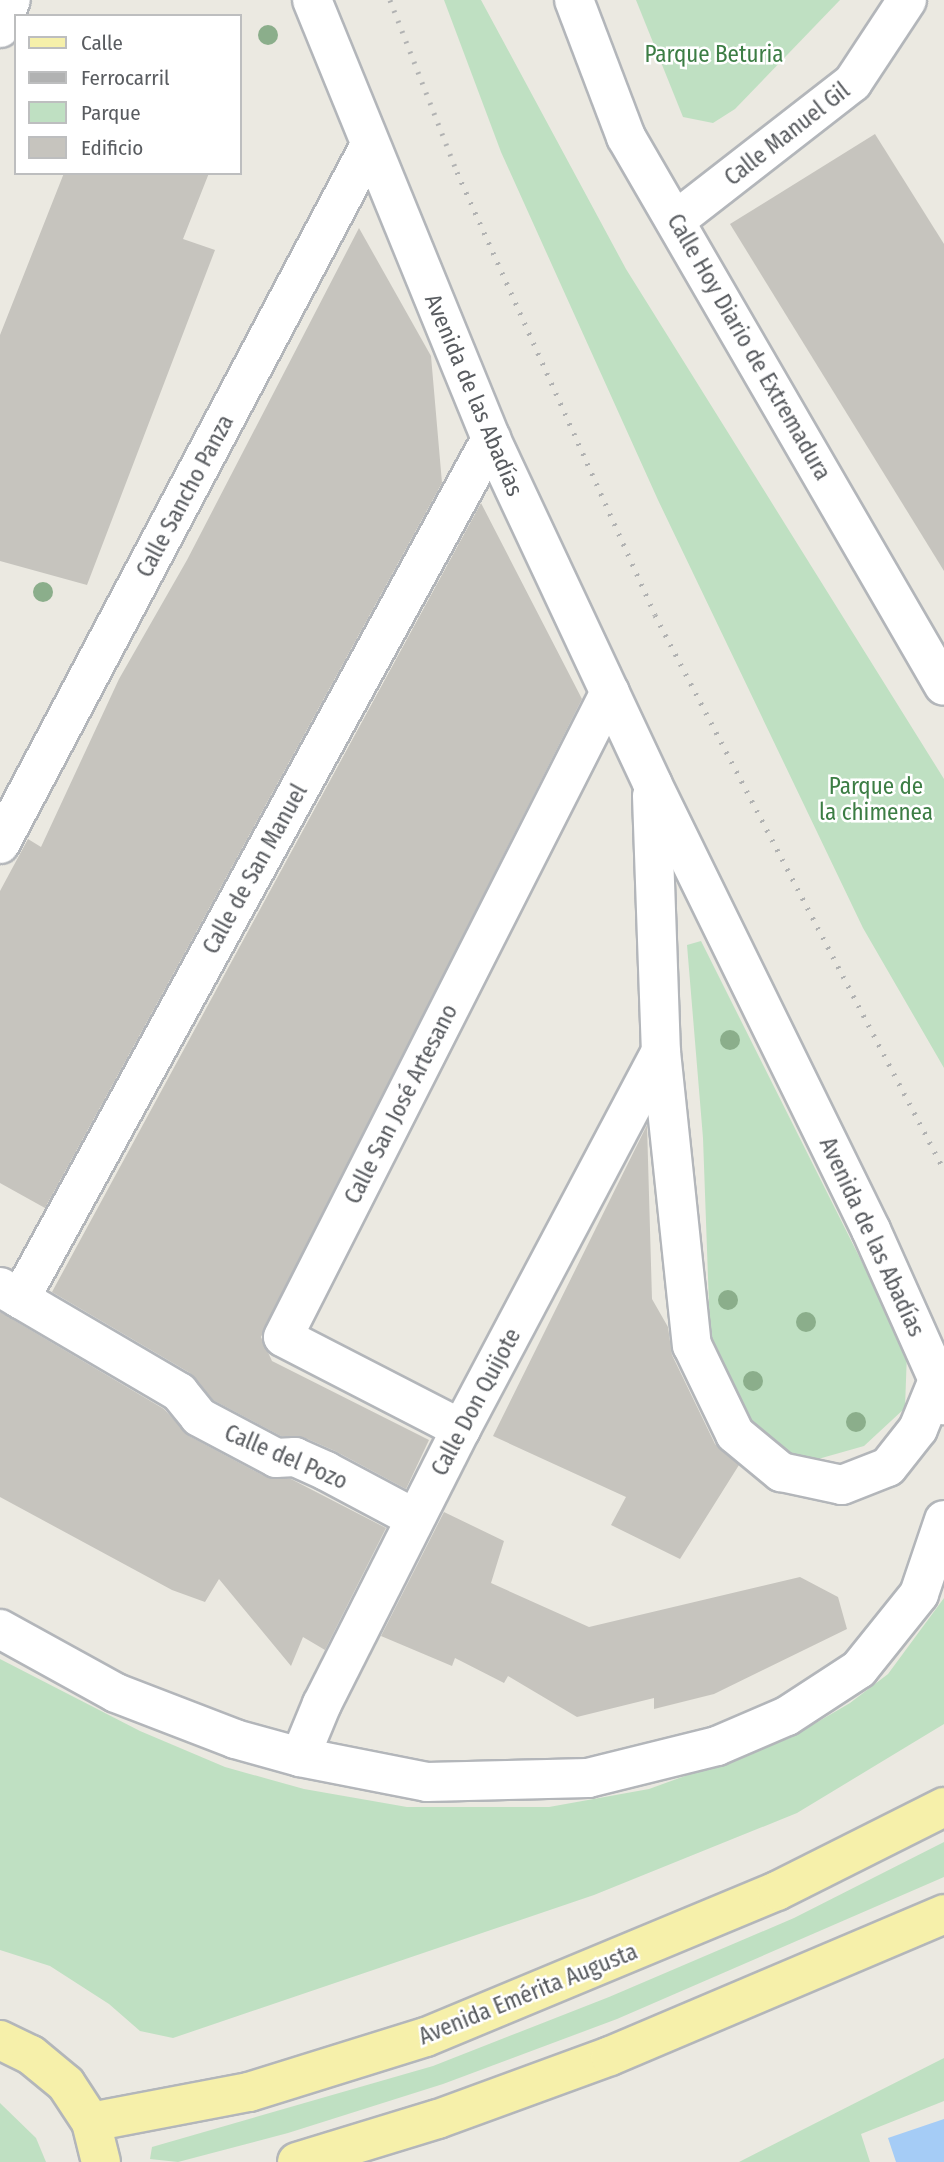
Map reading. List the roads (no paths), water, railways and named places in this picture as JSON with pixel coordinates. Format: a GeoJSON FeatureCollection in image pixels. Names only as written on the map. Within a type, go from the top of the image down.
{"type":"FeatureCollection","features":[{"type":"Feature","properties":{"kind":"main road","name":"Avenida Emérita Augusta"},"geometry":{"type":"LineString","coordinates":[[91,2122],[249,2092],[426,2037],[777,1891],[944,1807]]}},
{"type":"Feature","properties":{"kind":"main road"},"geometry":{"type":"LineString","coordinates":[[297,2162],[438,2119],[610,2056],[944,1914]]}},
{"type":"Feature","properties":{"kind":"main road"},"geometry":{"type":"LineString","coordinates":[[0,2040],[32,2055],[66,2084],[91,2122],[101,2162]]}},
{"type":"Feature","properties":{"kind":"street"},"geometry":{"type":"LineString","coordinates":[[0,28],[11,0]]}},
{"type":"Feature","properties":{"kind":"street","name":"Avenida de las Abadías"},"geometry":{"type":"LineString","coordinates":[[312,0],[369,147],[491,439],[652,783],[871,1230],[941,1393],[918,1429],[888,1467],[842,1485],[781,1472],[735,1434],[692,1345],[660,1052],[652,783]]}},
{"type":"Feature","properties":{"kind":"street","name":"Calle Hoy Diario de Extremadura"},"geometry":{"type":"LineString","coordinates":[[574,0],[626,137],[944,686]]}},
{"type":"Feature","properties":{"kind":"street","name":"Calle Manuel Gil"},"geometry":{"type":"LineString","coordinates":[[676,220],[853,82],[907,0]]}},
{"type":"Feature","properties":{"kind":"street","name":"Calle Sancho Panza"},"geometry":{"type":"LineString","coordinates":[[0,844],[369,147]]}},
{"type":"Feature","properties":{"kind":"street","name":"Calle de San Manuel"},"geometry":{"type":"LineString","coordinates":[[10,1293],[491,439]]}},
{"type":"Feature","properties":{"kind":"street","name":"Calle San José Artesano"},"geometry":{"type":"LineString","coordinates":[[461,1429],[283,1337],[610,692]]}},
{"type":"Feature","properties":{"kind":"street","name":"Calle Don Quijote"},"geometry":{"type":"LineString","coordinates":[[300,1757],[322,1704],[461,1429],[660,1052]]}},
{"type":"Feature","properties":{"kind":"street","name":"Calle del Pozo"},"geometry":{"type":"LineString","coordinates":[[10,1293],[179,1392],[199,1418],[276,1458],[295,1457],[326,1471],[399,1510]]}},
{"type":"Feature","properties":{"kind":"street"},"geometry":{"type":"LineString","coordinates":[[0,1629],[116,1693],[235,1739],[300,1757],[427,1782],[588,1778],[716,1746],[787,1716],[859,1669],[919,1594],[944,1520]]}},
{"type":"Feature","properties":{"kind":"water"},"geometry":{"type":"Polygon","coordinates":[[[944,2119],[944,2162],[896,2162],[888,2138],[944,2119]]]}},
{"type":"Feature","properties":{"kind":"railway"},"geometry":{"type":"LineString","coordinates":[[390,0],[457,172],[655,615],[944,1170]]}},
{"type":"Feature","properties":{"kind":"park label","name":"Parque Beturia"},"geometry":{"type":"Point","coordinates":[714,54]}},
{"type":"Feature","properties":{"kind":"park label","name":"Parque de la chimenea"},"geometry":{"type":"Point","coordinates":[876,799]}}]}
